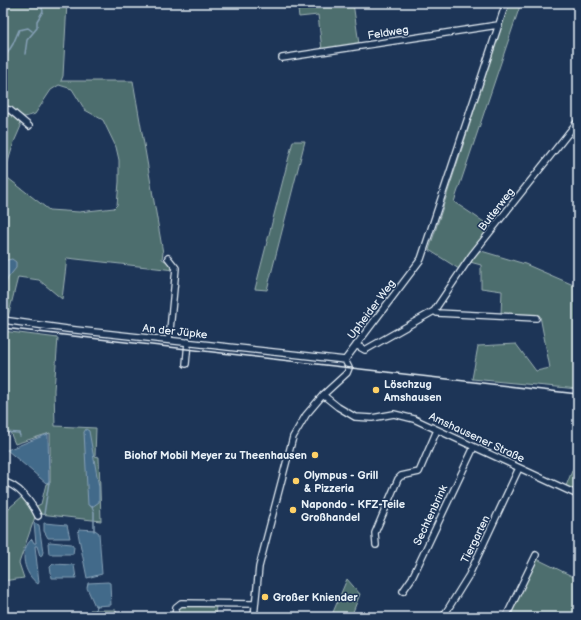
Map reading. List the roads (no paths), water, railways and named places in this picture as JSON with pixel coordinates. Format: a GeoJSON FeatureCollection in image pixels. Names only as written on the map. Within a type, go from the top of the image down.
{"type":"FeatureCollection","features":[{"type":"Feature","properties":{"kind":"street","name":"Upheider Weg"},"geometry":{"type":"LineString","coordinates":[[254,617],[254,604],[259,567],[288,452],[298,426],[323,394],[347,373],[348,368],[345,360],[403,285],[426,249],[506,3]]}},
{"type":"Feature","properties":{"kind":"street","name":"Feldweg"},"geometry":{"type":"LineString","coordinates":[[282,58],[498,25]]}},
{"type":"Feature","properties":{"kind":"street"},"geometry":{"type":"LineString","coordinates":[[3,109],[10,110],[29,126]]}},
{"type":"Feature","properties":{"kind":"street","name":"Butterweg"},"geometry":{"type":"LineString","coordinates":[[356,345],[365,350],[434,311],[471,256],[578,121]]}},
{"type":"Feature","properties":{"kind":"street"},"geometry":{"type":"LineString","coordinates":[[168,258],[176,268],[169,340]]}},
{"type":"Feature","properties":{"kind":"street"},"geometry":{"type":"LineString","coordinates":[[434,311],[437,313],[536,318]]}},
{"type":"Feature","properties":{"kind":"street","name":"An der Jüpke"},"geometry":{"type":"LineString","coordinates":[[3,320],[345,360]]}},
{"type":"Feature","properties":{"kind":"street"},"geometry":{"type":"LineString","coordinates":[[186,364],[188,342]]}},
{"type":"Feature","properties":{"kind":"street","name":"Amshausener Straße"},"geometry":{"type":"LineString","coordinates":[[323,394],[343,411],[355,417],[372,418],[394,414],[414,420],[578,495]]}},
{"type":"Feature","properties":{"kind":"street"},"geometry":{"type":"LineString","coordinates":[[376,545],[375,533],[398,479],[401,476],[419,472],[437,430]]}},
{"type":"Feature","properties":{"kind":"street","name":"Sechtenbrink"},"geometry":{"type":"LineString","coordinates":[[403,591],[412,578],[474,447]]}},
{"type":"Feature","properties":{"kind":"street","name":"Tiergarten"},"geometry":{"type":"LineString","coordinates":[[444,617],[469,575],[518,468]]}},
{"type":"Feature","properties":{"kind":"street"},"geometry":{"type":"LineString","coordinates":[[3,482],[15,487],[35,508],[38,516]]}},
{"type":"Feature","properties":{"kind":"street"},"geometry":{"type":"LineString","coordinates":[[506,617],[536,555]]}},
{"type":"Feature","properties":{"kind":"street"},"geometry":{"type":"LineString","coordinates":[[175,617],[176,607],[181,603],[254,604]]}},
{"type":"Feature","properties":{"kind":"water"},"geometry":{"type":"Polygon","coordinates":[[[12,259],[16,262],[16,268],[8,278],[3,291],[3,261],[12,259]]]}},
{"type":"Feature","properties":{"kind":"water"},"geometry":{"type":"Polygon","coordinates":[[[86,429],[89,431],[99,487],[99,502],[92,507],[88,505],[84,432],[86,429]]]}},
{"type":"Feature","properties":{"kind":"water"},"geometry":{"type":"Polygon","coordinates":[[[48,434],[49,482],[46,483],[7,450],[48,434]]]}},
{"type":"Feature","properties":{"kind":"water"},"geometry":{"type":"Polygon","coordinates":[[[34,523],[39,525],[43,552],[40,556],[37,546],[35,546],[38,584],[29,574],[24,562],[25,550],[28,544],[32,539],[34,543],[36,543],[34,523]]]}},
{"type":"Feature","properties":{"kind":"water"},"geometry":{"type":"Polygon","coordinates":[[[44,523],[67,525],[70,538],[48,538],[44,531],[44,523]]]}},
{"type":"Feature","properties":{"kind":"water"},"geometry":{"type":"Polygon","coordinates":[[[79,529],[95,530],[99,533],[102,574],[87,578],[78,533],[79,529]]]}},
{"type":"Feature","properties":{"kind":"water"},"geometry":{"type":"Polygon","coordinates":[[[48,543],[72,544],[74,547],[73,554],[49,554],[48,543]]]}},
{"type":"Feature","properties":{"kind":"water"},"geometry":{"type":"Polygon","coordinates":[[[53,564],[74,565],[76,578],[52,578],[50,567],[53,564]]]}},
{"type":"Feature","properties":{"kind":"water"},"geometry":{"type":"Polygon","coordinates":[[[88,583],[110,583],[111,605],[95,606],[87,588],[88,583]]]}},
{"type":"Feature","properties":{"kind":"waterway"},"geometry":{"type":"LineString","coordinates":[[25,54],[27,40],[37,28],[37,21],[43,11],[40,3]]}},
{"type":"Feature","properties":{"kind":"waterway"},"geometry":{"type":"LineString","coordinates":[[4,75],[5,57],[19,30],[28,28],[32,31]]}},
{"type":"Feature","properties":{"kind":"waterway"},"geometry":{"type":"LineString","coordinates":[[3,432],[19,433],[20,436]]}},
{"type":"Feature","properties":{"kind":"waterway"},"geometry":{"type":"LineString","coordinates":[[44,514],[49,482]]}},
{"type":"Feature","properties":{"kind":"waterway"},"geometry":{"type":"LineString","coordinates":[[92,507],[94,512],[94,531]]}},
{"type":"Feature","properties":{"kind":"waterway"},"geometry":{"type":"LineString","coordinates":[[95,617],[96,605]]}},
{"type":"Feature","properties":{"kind":"railway"},"geometry":{"type":"LineString","coordinates":[[3,328],[578,394]]}},
{"type":"Feature","properties":{"kind":"place","name":"Löschzug Amshausen"},"geometry":{"type":"Point","coordinates":[376,390]}},
{"type":"Feature","properties":{"kind":"place","name":"Biohof Mobil Meyer zu Theenhausen"},"geometry":{"type":"Point","coordinates":[315,455]}},
{"type":"Feature","properties":{"kind":"place","name":"Olympus - Grill & Pizzeria"},"geometry":{"type":"Point","coordinates":[296,481]}},
{"type":"Feature","properties":{"kind":"place","name":"Napondo - KFZ-Teile Großhandel"},"geometry":{"type":"Point","coordinates":[293,510]}},
{"type":"Feature","properties":{"kind":"place","name":"Großer Kniender"},"geometry":{"type":"Point","coordinates":[265,597]}}]}
